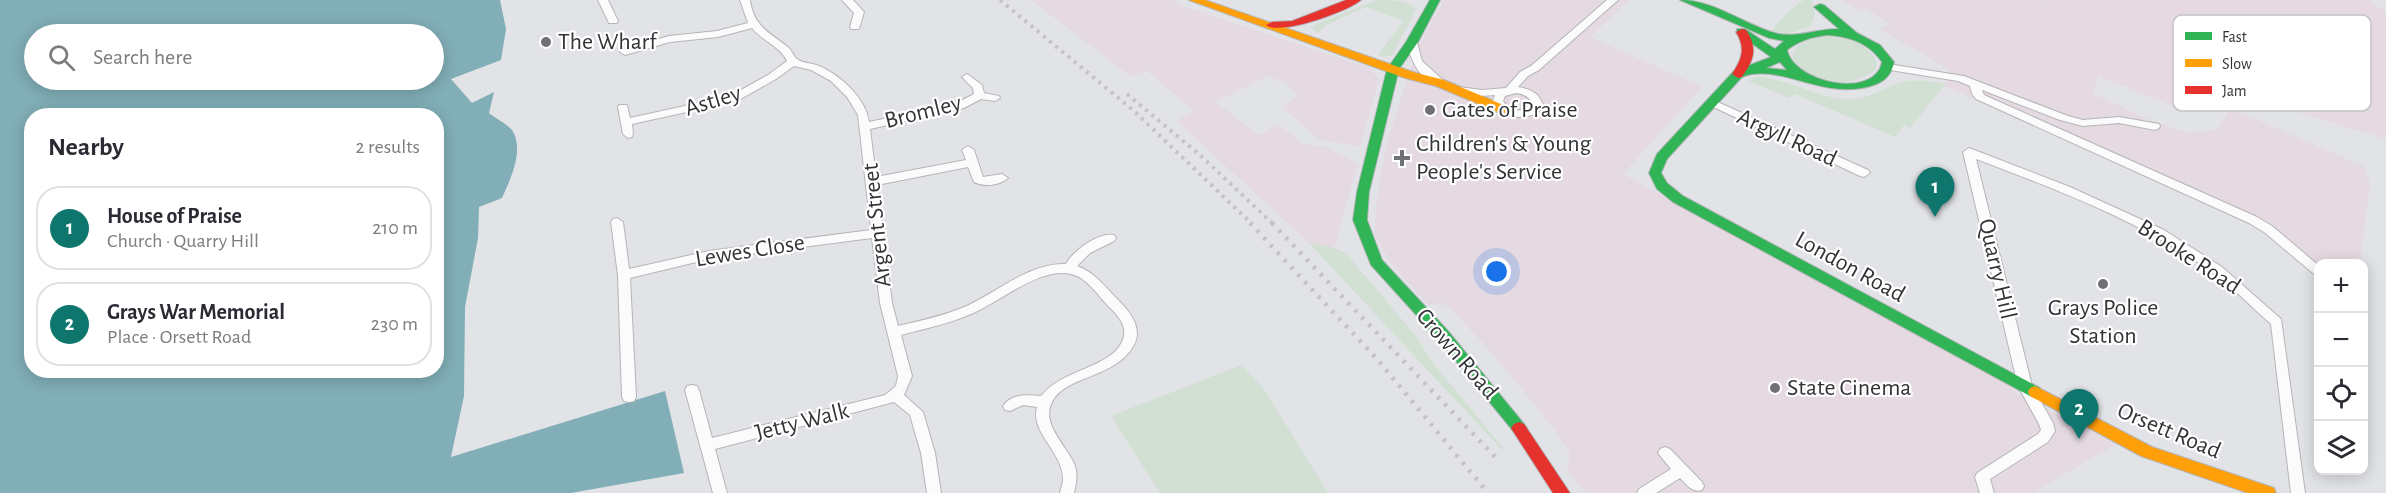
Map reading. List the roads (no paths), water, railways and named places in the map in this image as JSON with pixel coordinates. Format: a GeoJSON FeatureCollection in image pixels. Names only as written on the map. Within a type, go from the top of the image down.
{"type":"FeatureCollection","features":[{"type":"Feature","properties":{"kind":"street"},"geometry":{"type":"LineString","coordinates":[[603,0],[613,21]]}},
{"type":"Feature","properties":{"kind":"street","name":"Argent Street"},"geometry":{"type":"LineString","coordinates":[[745,0],[748,14],[754,24],[770,41],[789,54],[792,62],[818,69],[843,86],[858,104],[866,126],[886,303],[905,376],[904,384],[896,396]]}},
{"type":"Feature","properties":{"kind":"street"},"geometry":{"type":"LineString","coordinates":[[1194,0],[1440,83],[1481,102],[1516,114],[1534,111],[1537,101],[1522,91],[1482,93],[1459,90]]}},
{"type":"Feature","properties":{"kind":"street"},"geometry":{"type":"LineString","coordinates":[[1315,41],[1300,30],[1301,25],[1356,0]]}},
{"type":"Feature","properties":{"kind":"street"},"geometry":{"type":"LineString","coordinates":[[1504,110],[1500,106],[1498,97],[1508,91],[1524,74],[1535,68],[1598,12],[1609,6],[1613,0]]}},
{"type":"Feature","properties":{"kind":"street"},"geometry":{"type":"LineString","coordinates":[[1685,0],[1773,36],[1794,39]]}},
{"type":"Feature","properties":{"kind":"street"},"geometry":{"type":"LineString","coordinates":[[852,1],[859,12],[855,27]]}},
{"type":"Feature","properties":{"kind":"street"},"geometry":{"type":"LineString","coordinates":[[1393,69],[1412,42],[1430,2]]}},
{"type":"Feature","properties":{"kind":"street"},"geometry":{"type":"LineString","coordinates":[[1814,32],[1821,20],[1821,3]]}},
{"type":"Feature","properties":{"kind":"street"},"geometry":{"type":"LineString","coordinates":[[1738,74],[1764,70],[1841,88],[1863,86],[1881,78],[1888,68],[1888,62],[1881,51],[1854,35],[1821,3]]}},
{"type":"Feature","properties":{"kind":"street"},"geometry":{"type":"LineString","coordinates":[[1704,8],[1816,83]]}},
{"type":"Feature","properties":{"kind":"street"},"geometry":{"type":"LineString","coordinates":[[1264,24],[1286,25],[1309,20]]}},
{"type":"Feature","properties":{"kind":"street"},"geometry":{"type":"LineString","coordinates":[[626,52],[669,39],[718,34],[754,24]]}},
{"type":"Feature","properties":{"kind":"street"},"geometry":{"type":"LineString","coordinates":[[1711,102],[1747,63],[1752,51],[1749,40],[1741,31]]}},
{"type":"Feature","properties":{"kind":"street"},"geometry":{"type":"LineString","coordinates":[[1780,57],[1783,47],[1794,39],[1814,32],[1841,32],[1854,35]]}},
{"type":"Feature","properties":{"kind":"street"},"geometry":{"type":"LineString","coordinates":[[1412,42],[1412,56],[1416,62],[1440,83]]}},
{"type":"Feature","properties":{"kind":"street"},"geometry":{"type":"LineString","coordinates":[[1738,74],[1780,57]]}},
{"type":"Feature","properties":{"kind":"street","name":"Astley"},"geometry":{"type":"LineString","coordinates":[[623,107],[627,128],[733,99],[763,83],[792,62]]}},
{"type":"Feature","properties":{"kind":"street"},"geometry":{"type":"LineString","coordinates":[[1531,95],[1530,84],[1535,68]]}},
{"type":"Feature","properties":{"kind":"street"},"geometry":{"type":"LineString","coordinates":[[1888,68],[1960,78],[2064,118],[2083,123],[2119,120],[2155,126]]}},
{"type":"Feature","properties":{"kind":"street","name":"Crown Road"},"geometry":{"type":"LineString","coordinates":[[1393,69],[1364,192],[1360,214],[1362,229],[1376,262],[1443,335],[1499,402],[1528,440],[1562,493]]}},
{"type":"Feature","properties":{"kind":"street","name":"Bromley"},"geometry":{"type":"LineString","coordinates":[[967,77],[978,87],[978,95]]}},
{"type":"Feature","properties":{"kind":"street"},"geometry":{"type":"LineString","coordinates":[[1975,83],[1977,94],[1980,97],[2253,220],[2268,229],[2314,267]]}},
{"type":"Feature","properties":{"kind":"street","name":"Bromley"},"geometry":{"type":"LineString","coordinates":[[866,126],[960,106],[978,95],[995,98]]}},
{"type":"Feature","properties":{"kind":"street","name":"Argyll Road"},"geometry":{"type":"LineString","coordinates":[[1711,102],[1864,173]]}},
{"type":"Feature","properties":{"kind":"street","name":"London Road"},"geometry":{"type":"LineString","coordinates":[[1711,102],[1661,157],[1655,169],[1658,180],[1678,199],[2025,386]]}},
{"type":"Feature","properties":{"kind":"street"},"geometry":{"type":"LineString","coordinates":[[968,150],[978,179],[984,182],[1002,178]]}},
{"type":"Feature","properties":{"kind":"street","name":"Quarry Hill"},"geometry":{"type":"LineString","coordinates":[[1969,152],[2025,386],[2046,423],[2048,431],[2043,438],[1982,477],[1986,491]]}},
{"type":"Feature","properties":{"kind":"street","name":"Brooke Road"},"geometry":{"type":"LineString","coordinates":[[1969,152],[2088,198],[2178,244],[2218,271],[2277,322],[2298,493]]}},
{"type":"Feature","properties":{"kind":"street"},"geometry":{"type":"LineString","coordinates":[[872,182],[972,162]]}},
{"type":"Feature","properties":{"kind":"street"},"geometry":{"type":"LineString","coordinates":[[617,222],[624,275],[629,397]]}},
{"type":"Feature","properties":{"kind":"street","name":"Lewes Close"},"geometry":{"type":"LineString","coordinates":[[624,275],[709,255],[878,233]]}},
{"type":"Feature","properties":{"kind":"street"},"geometry":{"type":"LineString","coordinates":[[1069,269],[1075,257],[1083,250],[1110,238]]}},
{"type":"Feature","properties":{"kind":"street"},"geometry":{"type":"LineString","coordinates":[[892,332],[965,312],[1044,270],[1069,269],[1086,276],[1127,319],[1131,334],[1129,342],[1119,355],[1064,383],[1053,390],[1044,402],[1041,412],[1044,425],[1067,461],[1071,472],[1071,484],[1067,493]]}},
{"type":"Feature","properties":{"kind":"street","name":"Orsett Road"},"geometry":{"type":"LineString","coordinates":[[2025,386],[2158,457],[2268,493]]}},
{"type":"Feature","properties":{"kind":"street"},"geometry":{"type":"LineString","coordinates":[[692,390],[720,493]]}},
{"type":"Feature","properties":{"kind":"street"},"geometry":{"type":"LineString","coordinates":[[896,396],[916,412],[928,453],[934,493]]}},
{"type":"Feature","properties":{"kind":"street","name":"Jetty Walk"},"geometry":{"type":"LineString","coordinates":[[707,445],[896,396]]}},
{"type":"Feature","properties":{"kind":"street"},"geometry":{"type":"LineString","coordinates":[[1010,406],[1022,400],[1044,402]]}},
{"type":"Feature","properties":{"kind":"street"},"geometry":{"type":"LineString","coordinates":[[1665,453],[1697,486]]}},
{"type":"Feature","properties":{"kind":"street"},"geometry":{"type":"LineString","coordinates":[[1644,493],[1681,470]]}},
{"type":"Feature","properties":{"kind":"water"},"geometry":{"type":"Polygon","coordinates":[[[0,0],[500,0],[506,29],[501,60],[451,79],[472,103],[494,92],[489,113],[512,130],[516,138],[517,156],[502,198],[479,207],[478,238],[465,307],[464,396],[451,457],[665,391],[684,473],[571,493],[0,493],[0,0]]]}},
{"type":"Feature","properties":{"kind":"railway"},"geometry":{"type":"LineString","coordinates":[[1000,0],[1134,111],[1252,224]]}},
{"type":"Feature","properties":{"kind":"railway"},"geometry":{"type":"LineString","coordinates":[[1127,94],[1200,155],[1273,224]]}},
{"type":"Feature","properties":{"kind":"railway"},"geometry":{"type":"LineString","coordinates":[[1250,223],[1377,359],[1488,493]]}},
{"type":"Feature","properties":{"kind":"railway"},"geometry":{"type":"LineString","coordinates":[[1273,224],[1499,461]]}},
{"type":"Feature","properties":{"kind":"place","name":"The Wharf"},"geometry":{"type":"Point","coordinates":[546,42]}},
{"type":"Feature","properties":{"kind":"place","name":"Gates of Praise"},"geometry":{"type":"Point","coordinates":[1430,110]}},
{"type":"Feature","properties":{"kind":"place","name":"Children's & Young People's Service"},"geometry":{"type":"Point","coordinates":[1402,158]}},
{"type":"Feature","properties":{"kind":"place","name":"House of Praise"},"geometry":{"type":"Point","coordinates":[1935,217]}},
{"type":"Feature","properties":{"kind":"place","name":"Grays Police Station"},"geometry":{"type":"Point","coordinates":[2103,284]}},
{"type":"Feature","properties":{"kind":"place","name":"State Cinema"},"geometry":{"type":"Point","coordinates":[1775,388]}},
{"type":"Feature","properties":{"kind":"place","name":"Grays War Memorial"},"geometry":{"type":"Point","coordinates":[2079,439]}}]}
